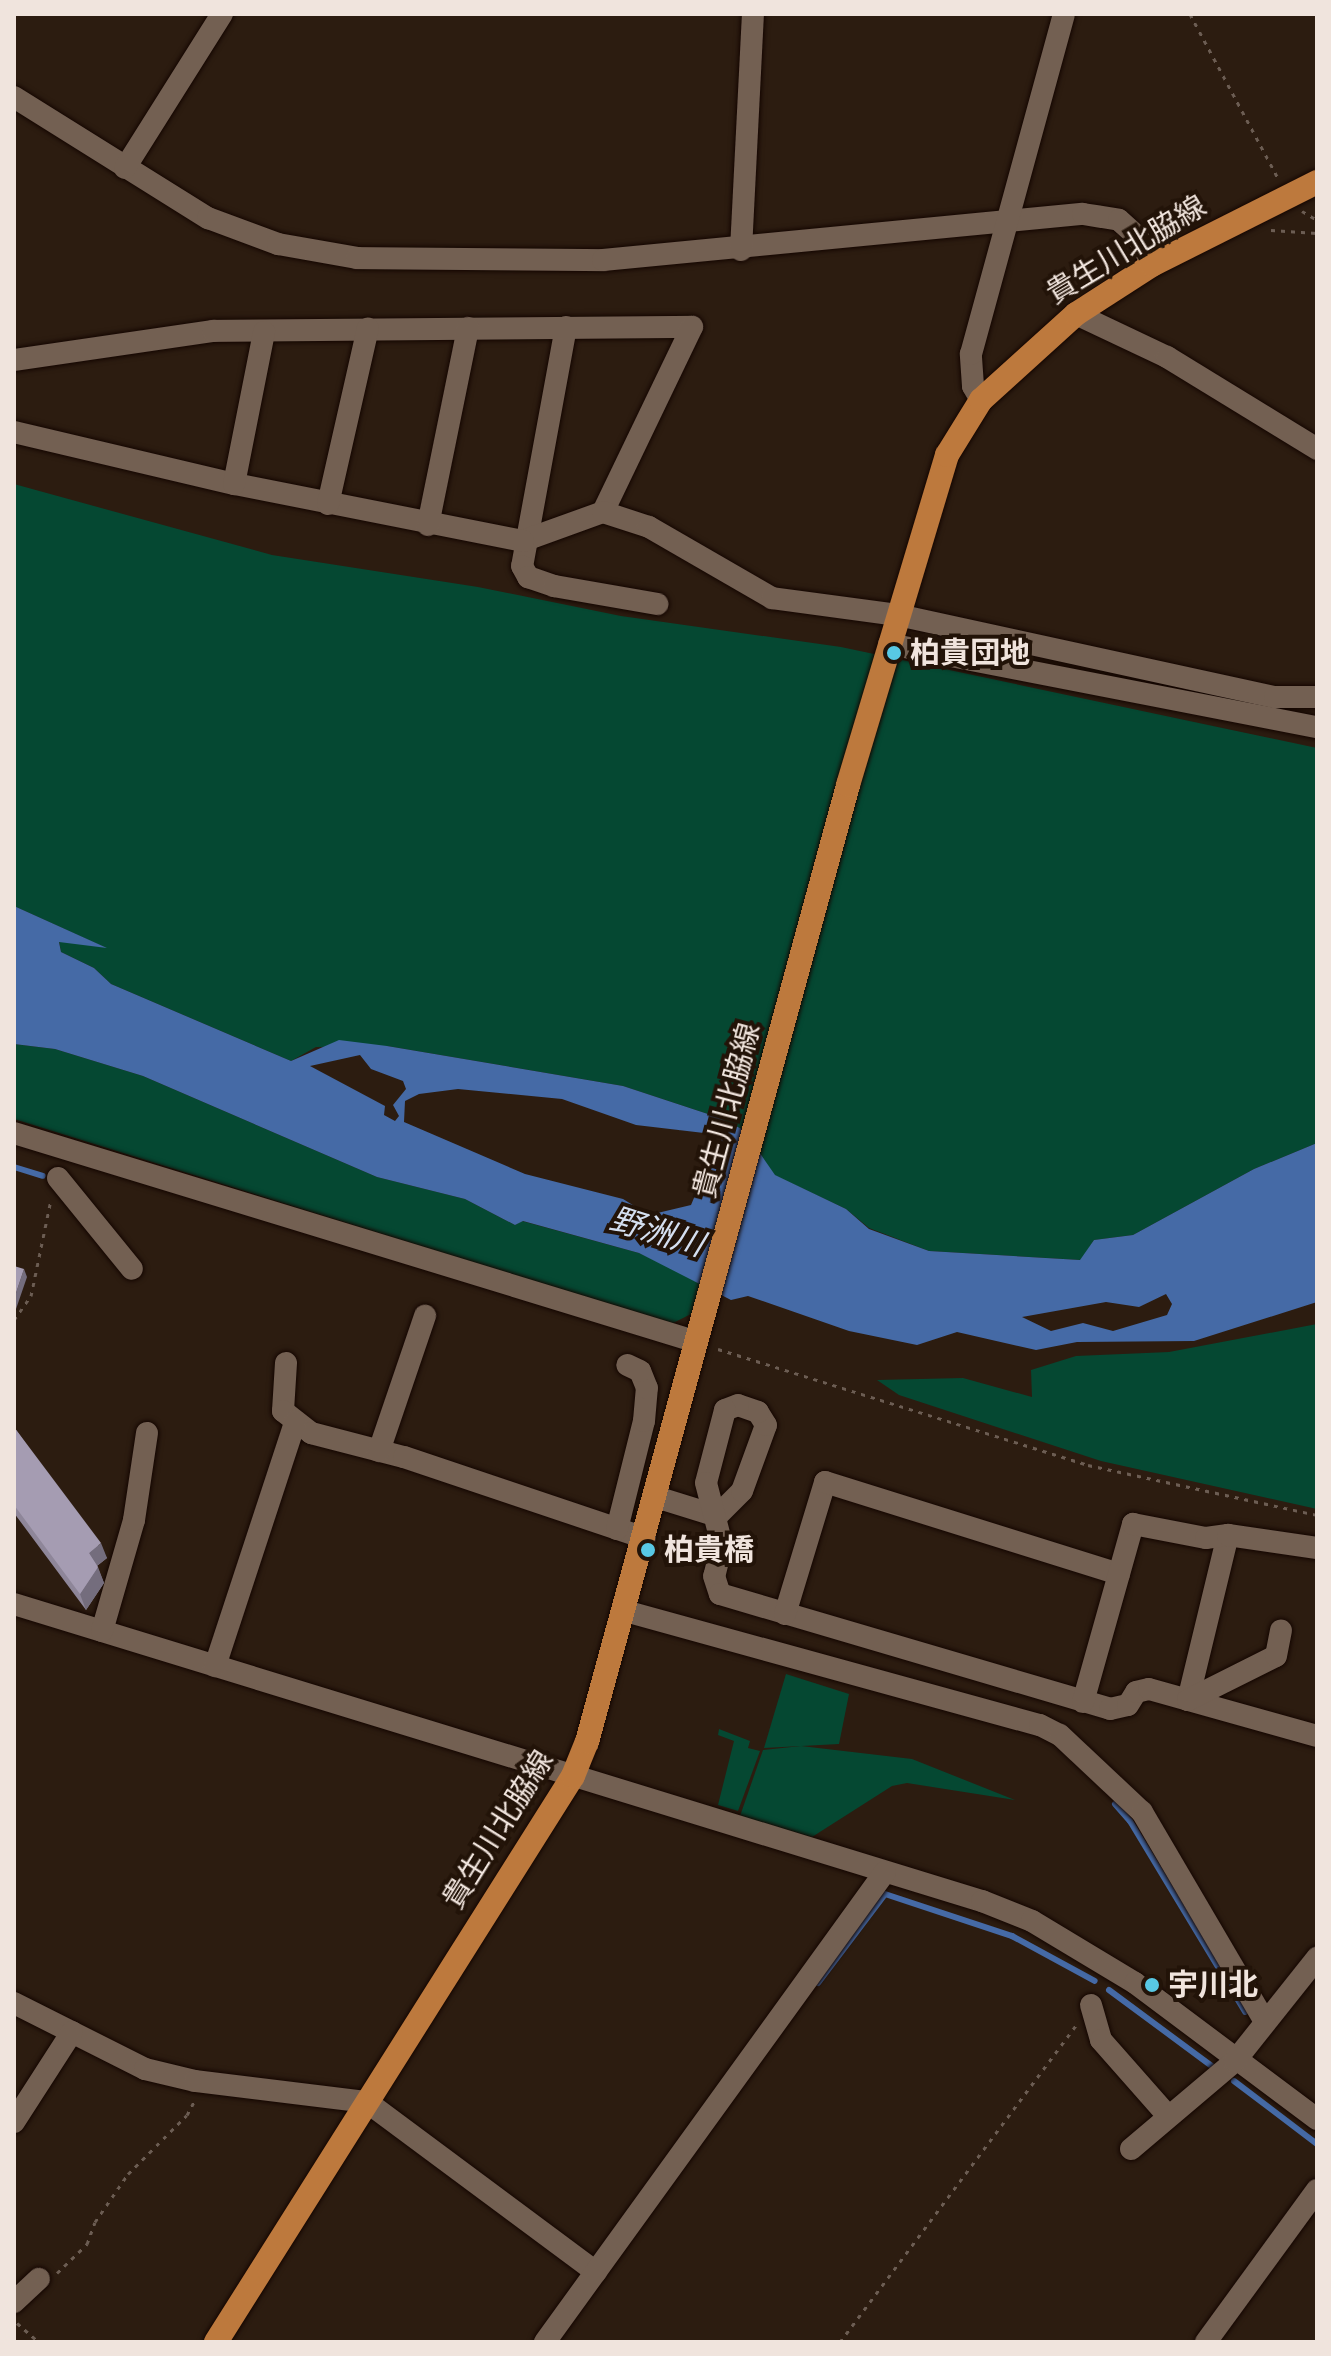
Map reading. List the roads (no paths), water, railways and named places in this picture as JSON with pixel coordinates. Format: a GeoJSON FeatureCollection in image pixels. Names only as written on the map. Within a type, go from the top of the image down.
{"type":"FeatureCollection","features":[{"type":"Feature","properties":{"kind":"main road","name":"貴生川北脇線"},"geometry":{"type":"LineString","coordinates":[[224,2339],[367,2102],[573,1776],[625,1611],[848,785],[934,485],[981,400],[1076,314],[1152,265],[1317,182]]}},
{"type":"Feature","properties":{"kind":"street"},"geometry":{"type":"LineString","coordinates":[[125,168],[222,14]]}},
{"type":"Feature","properties":{"kind":"street"},"geometry":{"type":"LineString","coordinates":[[741,250],[753,14]]}},
{"type":"Feature","properties":{"kind":"street"},"geometry":{"type":"LineString","coordinates":[[981,400],[973,386],[971,354],[1004,222],[1064,14]]}},
{"type":"Feature","properties":{"kind":"street"},"geometry":{"type":"LineString","coordinates":[[14,97],[208,218],[278,244],[357,258],[603,260],[741,250],[1083,214],[1119,220],[1138,237],[1152,265]]}},
{"type":"Feature","properties":{"kind":"street"},"geometry":{"type":"LineString","coordinates":[[1076,314],[1167,357],[1317,449]]}},
{"type":"Feature","properties":{"kind":"street"},"geometry":{"type":"LineString","coordinates":[[566,327],[523,541],[522,566],[528,577],[657,604]]}},
{"type":"Feature","properties":{"kind":"street"},"geometry":{"type":"LineString","coordinates":[[14,360],[213,331],[692,327],[603,512]]}},
{"type":"Feature","properties":{"kind":"street"},"geometry":{"type":"LineString","coordinates":[[328,504],[368,328]]}},
{"type":"Feature","properties":{"kind":"street"},"geometry":{"type":"LineString","coordinates":[[428,525],[468,328]]}},
{"type":"Feature","properties":{"kind":"street"},"geometry":{"type":"LineString","coordinates":[[234,484],[264,332]]}},
{"type":"Feature","properties":{"kind":"street"},"geometry":{"type":"LineString","coordinates":[[14,432],[234,484],[428,525],[523,541],[603,512],[649,527],[772,598],[898,615],[1275,697],[1317,697]]}},
{"type":"Feature","properties":{"kind":"street"},"geometry":{"type":"LineString","coordinates":[[889,644],[1317,727]]}},
{"type":"Feature","properties":{"kind":"street"},"geometry":{"type":"LineString","coordinates":[[14,1133],[700,1331]]}},
{"type":"Feature","properties":{"kind":"street"},"geometry":{"type":"LineString","coordinates":[[58,1178],[132,1269]]}},
{"type":"Feature","properties":{"kind":"street"},"geometry":{"type":"LineString","coordinates":[[379,1451],[425,1316]]}},
{"type":"Feature","properties":{"kind":"street"},"geometry":{"type":"LineString","coordinates":[[286,1363],[283,1411],[311,1433],[379,1451],[645,1538]]}},
{"type":"Feature","properties":{"kind":"street"},"geometry":{"type":"LineString","coordinates":[[617,1529],[644,1421],[647,1388],[640,1371],[627,1365]]}},
{"type":"Feature","properties":{"kind":"street"},"geometry":{"type":"LineString","coordinates":[[215,1666],[295,1422]]}},
{"type":"Feature","properties":{"kind":"street"},"geometry":{"type":"LineString","coordinates":[[102,1631],[134,1520],[147,1433]]}},
{"type":"Feature","properties":{"kind":"street"},"geometry":{"type":"LineString","coordinates":[[785,1614],[825,1482],[1119,1574]]}},
{"type":"Feature","properties":{"kind":"street"},"geometry":{"type":"LineString","coordinates":[[656,1497],[717,1516],[722,1545],[714,1587],[785,1614],[1110,1709],[1128,1705],[1136,1692],[1149,1689],[1317,1736]]}},
{"type":"Feature","properties":{"kind":"street"},"geometry":{"type":"LineString","coordinates":[[1083,1702],[1133,1524],[1206,1538],[1228,1535],[1317,1548]]}},
{"type":"Feature","properties":{"kind":"street"},"geometry":{"type":"LineString","coordinates":[[1188,1700],[1228,1535]]}},
{"type":"Feature","properties":{"kind":"street"},"geometry":{"type":"LineString","coordinates":[[14,1604],[885,1872],[1032,1921],[1135,1983],[1235,2061],[1317,2119]]}},
{"type":"Feature","properties":{"kind":"street"},"geometry":{"type":"LineString","coordinates":[[625,1611],[1040,1725],[1060,1735],[1142,1812],[1265,2022]]}},
{"type":"Feature","properties":{"kind":"street"},"geometry":{"type":"LineString","coordinates":[[1188,1700],[1276,1656],[1281,1630]]}},
{"type":"Feature","properties":{"kind":"street"},"geometry":{"type":"LineString","coordinates":[[545,2342],[885,1872]]}},
{"type":"Feature","properties":{"kind":"street"},"geometry":{"type":"LineString","coordinates":[[1131,2149],[1235,2061],[1317,1958]]}},
{"type":"Feature","properties":{"kind":"street"},"geometry":{"type":"LineString","coordinates":[[14,2003],[145,2069],[204,2082],[367,2102],[596,2272]]}},
{"type":"Feature","properties":{"kind":"street"},"geometry":{"type":"LineString","coordinates":[[1091,2005],[1101,2040],[1168,2116]]}},
{"type":"Feature","properties":{"kind":"street"},"geometry":{"type":"LineString","coordinates":[[14,2122],[72,2032]]}},
{"type":"Feature","properties":{"kind":"street"},"geometry":{"type":"LineString","coordinates":[[1206,2342],[1317,2190]]}},
{"type":"Feature","properties":{"kind":"street"},"geometry":{"type":"LineString","coordinates":[[14,2302],[39,2279]]}},
{"type":"Feature","properties":{"kind":"water","name":"野洲川"},"geometry":{"type":"Polygon","coordinates":[[[14,906],[107,948],[59,942],[61,952],[94,968],[111,984],[291,1061],[339,1040],[387,1046],[623,1086],[717,1117],[744,1130],[775,1175],[846,1209],[869,1229],[929,1251],[1080,1260],[1094,1240],[1133,1235],[1254,1169],[1317,1143],[1317,1302],[1194,1341],[1077,1342],[1036,1350],[957,1332],[917,1345],[849,1331],[748,1296],[731,1300],[639,1253],[523,1221],[515,1225],[465,1199],[377,1177],[143,1076],[55,1049],[14,1044],[14,906]],[[360,1055],[310,1066],[385,1106],[384,1115],[395,1121],[399,1116],[393,1105],[406,1089],[403,1081],[371,1069],[360,1055]],[[458,1089],[419,1094],[405,1101],[404,1122],[525,1174],[623,1199],[649,1215],[691,1205],[707,1167],[722,1151],[721,1135],[636,1125],[562,1099],[458,1089]],[[1166,1294],[1139,1307],[1106,1302],[1022,1317],[1051,1331],[1083,1323],[1113,1331],[1167,1315],[1172,1304],[1166,1294]]]}},
{"type":"Feature","properties":{"kind":"waterway"},"geometry":{"type":"LineString","coordinates":[[14,1167],[43,1176]]}},
{"type":"Feature","properties":{"kind":"waterway"},"geometry":{"type":"LineString","coordinates":[[1115,1804],[1130,1821],[1245,2012]]}},
{"type":"Feature","properties":{"kind":"waterway"},"geometry":{"type":"LineString","coordinates":[[818,1983],[885,1894],[1012,1936],[1095,1981]]}},
{"type":"Feature","properties":{"kind":"waterway"},"geometry":{"type":"LineString","coordinates":[[1109,1990],[1213,2067]]}},
{"type":"Feature","properties":{"kind":"waterway"},"geometry":{"type":"LineString","coordinates":[[1234,2081],[1317,2144]]}},
{"type":"Feature","properties":{"kind":"place","name":"柏貴団地"},"geometry":{"type":"Point","coordinates":[894,653]}},
{"type":"Feature","properties":{"kind":"place","name":"柏貴橋"},"geometry":{"type":"Point","coordinates":[648,1550]}},
{"type":"Feature","properties":{"kind":"place","name":"宇川北"},"geometry":{"type":"Point","coordinates":[1152,1985]}}]}
